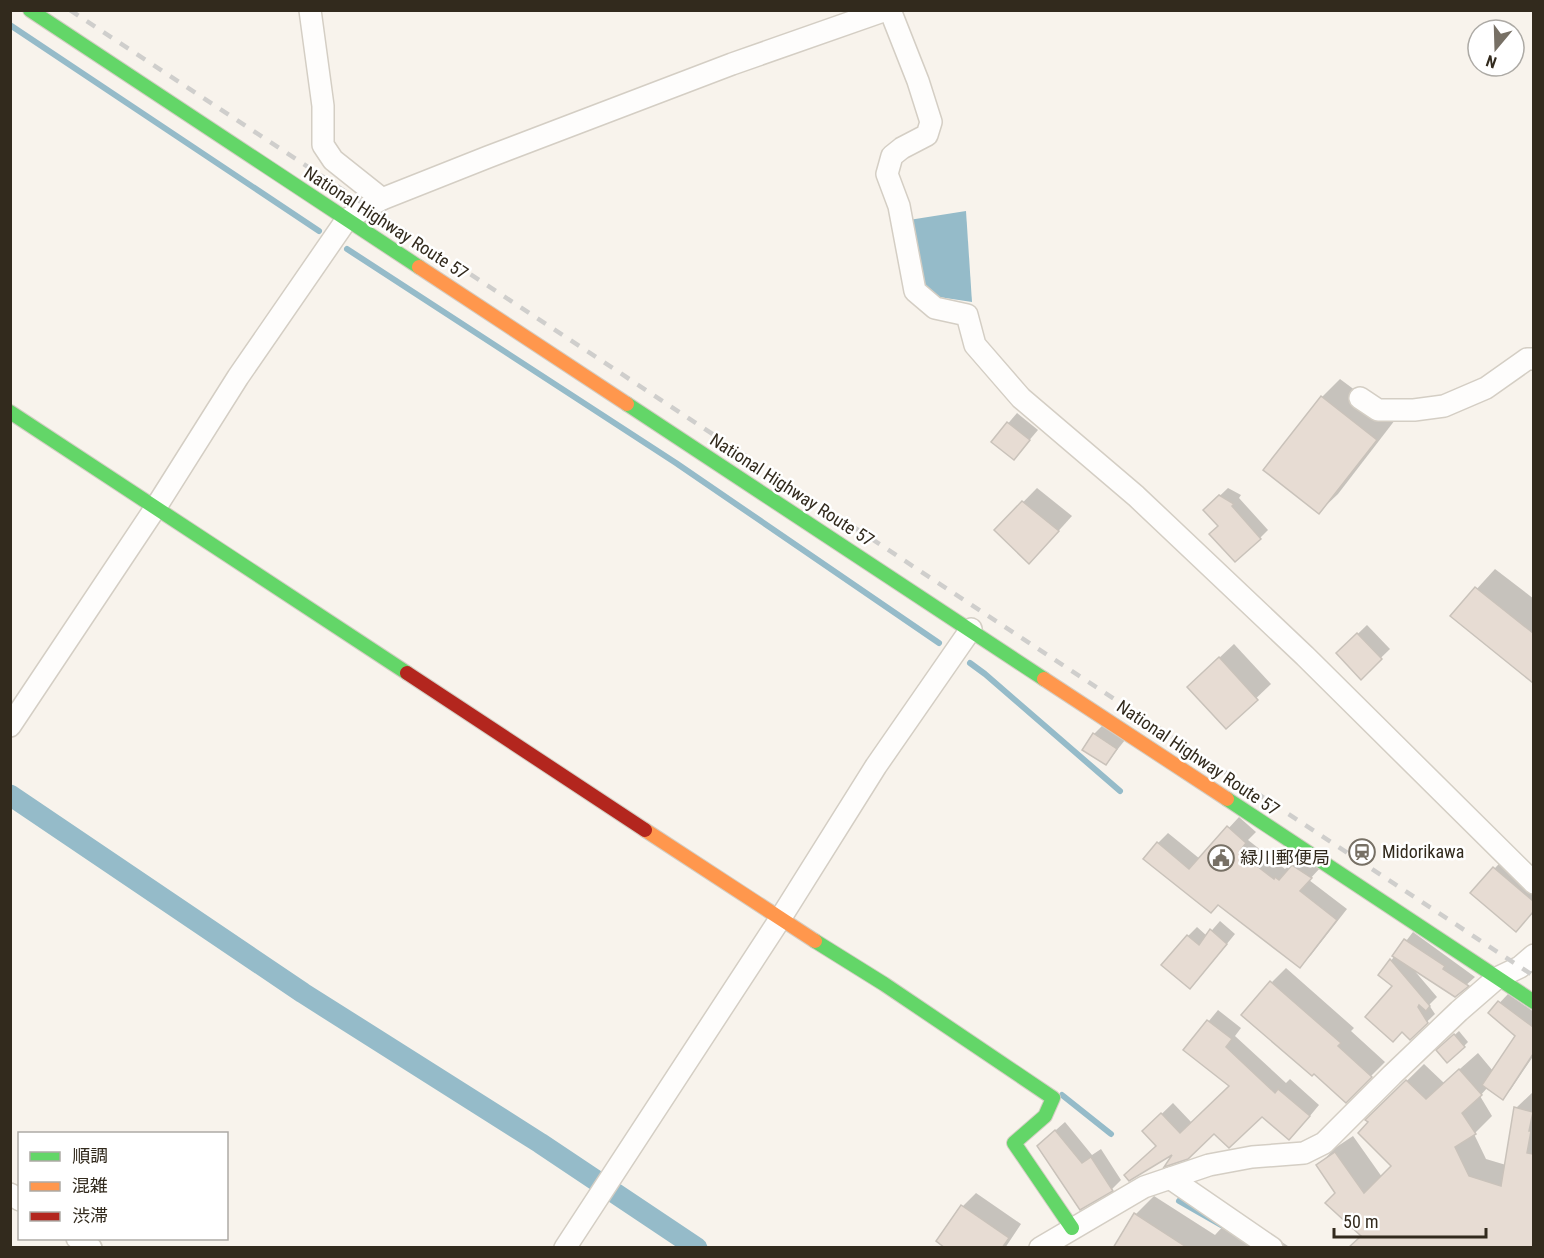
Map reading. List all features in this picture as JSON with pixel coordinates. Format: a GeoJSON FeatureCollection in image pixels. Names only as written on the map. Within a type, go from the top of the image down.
{"type":"FeatureCollection","features":[{"type":"Feature","properties":{"kind":"main road","name":"National Highway Route 57"},"geometry":{"type":"LineString","coordinates":[[30,10],[1533,1002]]}},
{"type":"Feature","properties":{"kind":"main road"},"geometry":{"type":"LineString","coordinates":[[10,412],[780,919],[884,984],[1053,1098],[1045,1116],[1014,1143],[1072,1228]]}},
{"type":"Feature","properties":{"kind":"street"},"geometry":{"type":"LineString","coordinates":[[309,10],[322,106],[323,145],[333,160],[382,199]]}},
{"type":"Feature","properties":{"kind":"street"},"geometry":{"type":"LineString","coordinates":[[10,726],[156,507],[238,377],[347,219],[382,199],[732,64],[888,10],[918,81],[931,122],[927,135],[892,156],[887,174],[899,206],[915,291],[935,308],[967,315],[975,345],[1021,398],[1162,520],[1305,656],[1533,883]]}},
{"type":"Feature","properties":{"kind":"street"},"geometry":{"type":"LineString","coordinates":[[1360,398],[1378,410],[1413,410],[1444,406],[1486,388],[1527,359],[1533,359]]}},
{"type":"Feature","properties":{"kind":"street"},"geometry":{"type":"LineString","coordinates":[[565,1248],[780,919],[876,766],[971,629]]}},
{"type":"Feature","properties":{"kind":"street"},"geometry":{"type":"LineString","coordinates":[[1040,1248],[1144,1187],[1209,1165],[1252,1157],[1304,1153],[1324,1143],[1392,1075],[1497,978],[1520,967],[1533,956]]}},
{"type":"Feature","properties":{"kind":"street"},"geometry":{"type":"LineString","coordinates":[[1170,1179],[1272,1248]]}},
{"type":"Feature","properties":{"kind":"water"},"geometry":{"type":"Polygon","coordinates":[[[966,211],[972,302],[939,297],[921,287],[909,220],[966,211]]]}},
{"type":"Feature","properties":{"kind":"building"},"geometry":{"type":"Polygon","coordinates":[[[1321,396],[1377,440],[1319,514],[1263,470],[1321,396]]]}},
{"type":"Feature","properties":{"kind":"building"},"geometry":{"type":"Polygon","coordinates":[[[1007,422],[1030,440],[1014,460],[991,442],[1007,422]]]}},
{"type":"Feature","properties":{"kind":"building"},"geometry":{"type":"Polygon","coordinates":[[[1219,495],[1234,504],[1232,506],[1261,539],[1235,562],[1209,534],[1218,526],[1203,510],[1219,495]]]}},
{"type":"Feature","properties":{"kind":"building"},"geometry":{"type":"Polygon","coordinates":[[[1022,501],[1059,531],[1029,564],[994,530],[1022,501]]]}},
{"type":"Feature","properties":{"kind":"building"},"geometry":{"type":"Polygon","coordinates":[[[1475,587],[1533,633],[1533,683],[1450,616],[1475,587]]]}},
{"type":"Feature","properties":{"kind":"building"},"geometry":{"type":"Polygon","coordinates":[[[1357,633],[1382,659],[1361,680],[1336,653],[1357,633]]]}},
{"type":"Feature","properties":{"kind":"building"},"geometry":{"type":"Polygon","coordinates":[[[1219,657],[1258,700],[1226,729],[1187,687],[1219,657]]]}},
{"type":"Feature","properties":{"kind":"building"},"geometry":{"type":"Polygon","coordinates":[[[1093,733],[1117,749],[1106,765],[1082,750],[1093,733]]]}},
{"type":"Feature","properties":{"kind":"building"},"geometry":{"type":"Polygon","coordinates":[[[1227,826],[1246,843],[1239,852],[1274,879],[1275,877],[1279,880],[1292,865],[1312,878],[1300,891],[1337,920],[1300,968],[1218,905],[1211,913],[1143,859],[1157,842],[1189,869],[1227,826]]]}},
{"type":"Feature","properties":{"kind":"building"},"geometry":{"type":"Polygon","coordinates":[[[1493,867],[1533,901],[1533,912],[1516,932],[1470,893],[1493,867]]]}},
{"type":"Feature","properties":{"kind":"building"},"geometry":{"type":"Polygon","coordinates":[[[1210,929],[1227,944],[1190,989],[1161,965],[1187,935],[1199,945],[1210,929]]]}},
{"type":"Feature","properties":{"kind":"building"},"geometry":{"type":"Polygon","coordinates":[[[1404,939],[1445,966],[1443,969],[1469,986],[1455,997],[1392,956],[1404,939]]]}},
{"type":"Feature","properties":{"kind":"building"},"geometry":{"type":"Polygon","coordinates":[[[1390,959],[1430,1006],[1426,1011],[1419,1005],[1428,1023],[1410,1040],[1402,1032],[1393,1042],[1365,1017],[1392,986],[1378,975],[1390,959]]]}},
{"type":"Feature","properties":{"kind":"building"},"geometry":{"type":"Polygon","coordinates":[[[1270,981],[1341,1043],[1338,1046],[1372,1077],[1346,1103],[1241,1015],[1270,981]]]}},
{"type":"Feature","properties":{"kind":"building"},"geometry":{"type":"Polygon","coordinates":[[[1498,1001],[1533,1027],[1533,1054],[1503,1100],[1482,1085],[1515,1036],[1488,1013],[1498,1001]]]}},
{"type":"Feature","properties":{"kind":"building"},"geometry":{"type":"Polygon","coordinates":[[[1207,1020],[1232,1039],[1226,1047],[1275,1093],[1278,1089],[1310,1116],[1289,1140],[1262,1117],[1229,1148],[1214,1134],[1188,1159],[1164,1167],[1172,1155],[1129,1181],[1124,1175],[1156,1146],[1142,1131],[1161,1113],[1180,1133],[1229,1086],[1183,1050],[1207,1020]]]}},
{"type":"Feature","properties":{"kind":"building"},"geometry":{"type":"Polygon","coordinates":[[[1454,1034],[1465,1047],[1447,1063],[1436,1050],[1454,1034]]]}},
{"type":"Feature","properties":{"kind":"building"},"geometry":{"type":"Polygon","coordinates":[[[1459,1069],[1482,1095],[1462,1113],[1476,1134],[1455,1147],[1469,1176],[1501,1186],[1514,1107],[1533,1112],[1527,1153],[1533,1154],[1533,1248],[1348,1248],[1361,1236],[1325,1203],[1335,1193],[1316,1165],[1335,1152],[1364,1193],[1391,1166],[1358,1133],[1368,1122],[1365,1120],[1406,1080],[1426,1099],[1459,1069]]]}},
{"type":"Feature","properties":{"kind":"building"},"geometry":{"type":"Polygon","coordinates":[[[1055,1130],[1082,1163],[1091,1157],[1113,1191],[1080,1210],[1037,1146],[1055,1130]]]}},
{"type":"Feature","properties":{"kind":"building"},"geometry":{"type":"Polygon","coordinates":[[[961,1205],[1009,1238],[1002,1248],[945,1248],[936,1241],[961,1205]]]}},
{"type":"Feature","properties":{"kind":"building"},"geometry":{"type":"Polygon","coordinates":[[[1134,1213],[1188,1248],[1113,1248],[1134,1213]]]}},
{"type":"Feature","properties":{"kind":"waterway"},"geometry":{"type":"LineString","coordinates":[[10,25],[319,231]]}},
{"type":"Feature","properties":{"kind":"waterway"},"geometry":{"type":"LineString","coordinates":[[347,249],[676,463],[939,643]]}},
{"type":"Feature","properties":{"kind":"waterway"},"geometry":{"type":"LineString","coordinates":[[970,663],[1120,791]]}},
{"type":"Feature","properties":{"kind":"waterway"},"geometry":{"type":"LineString","coordinates":[[10,795],[303,993],[540,1143],[697,1248]]}},
{"type":"Feature","properties":{"kind":"waterway"},"geometry":{"type":"LineString","coordinates":[[1062,1095],[1111,1134]]}},
{"type":"Feature","properties":{"kind":"waterway"},"geometry":{"type":"LineString","coordinates":[[1179,1201],[1221,1225]]}},
{"type":"Feature","properties":{"kind":"railway"},"geometry":{"type":"LineString","coordinates":[[70,10],[1534,976]]}},
{"type":"Feature","properties":{"kind":"traffic: fast"},"geometry":{"type":"LineString","coordinates":[[30,10],[419,267]]}},
{"type":"Feature","properties":{"kind":"traffic: fast"},"geometry":{"type":"LineString","coordinates":[[627,404],[1044,679]]}},
{"type":"Feature","properties":{"kind":"traffic: fast"},"geometry":{"type":"LineString","coordinates":[[10,412],[407,673]]}},
{"type":"Feature","properties":{"kind":"traffic: fast"},"geometry":{"type":"LineString","coordinates":[[1227,799],[1534,1002]]}},
{"type":"Feature","properties":{"kind":"traffic: fast"},"geometry":{"type":"LineString","coordinates":[[815,941],[884,984],[1053,1098],[1045,1116],[1014,1143],[1072,1228]]}},
{"type":"Feature","properties":{"kind":"traffic: slow"},"geometry":{"type":"LineString","coordinates":[[419,267],[627,404]]}},
{"type":"Feature","properties":{"kind":"traffic: slow"},"geometry":{"type":"LineString","coordinates":[[1044,679],[1227,799]]}},
{"type":"Feature","properties":{"kind":"traffic: slow"},"geometry":{"type":"LineString","coordinates":[[645,830],[815,941]]}},
{"type":"Feature","properties":{"kind":"traffic: jam"},"geometry":{"type":"LineString","coordinates":[[407,673],[645,830]]}},
{"type":"Feature","properties":{"kind":"place","name":"Midorikawa"},"geometry":{"type":"Point","coordinates":[1362,852]}},
{"type":"Feature","properties":{"kind":"place","name":"緑川郵便局"},"geometry":{"type":"Point","coordinates":[1221,858]}}]}
